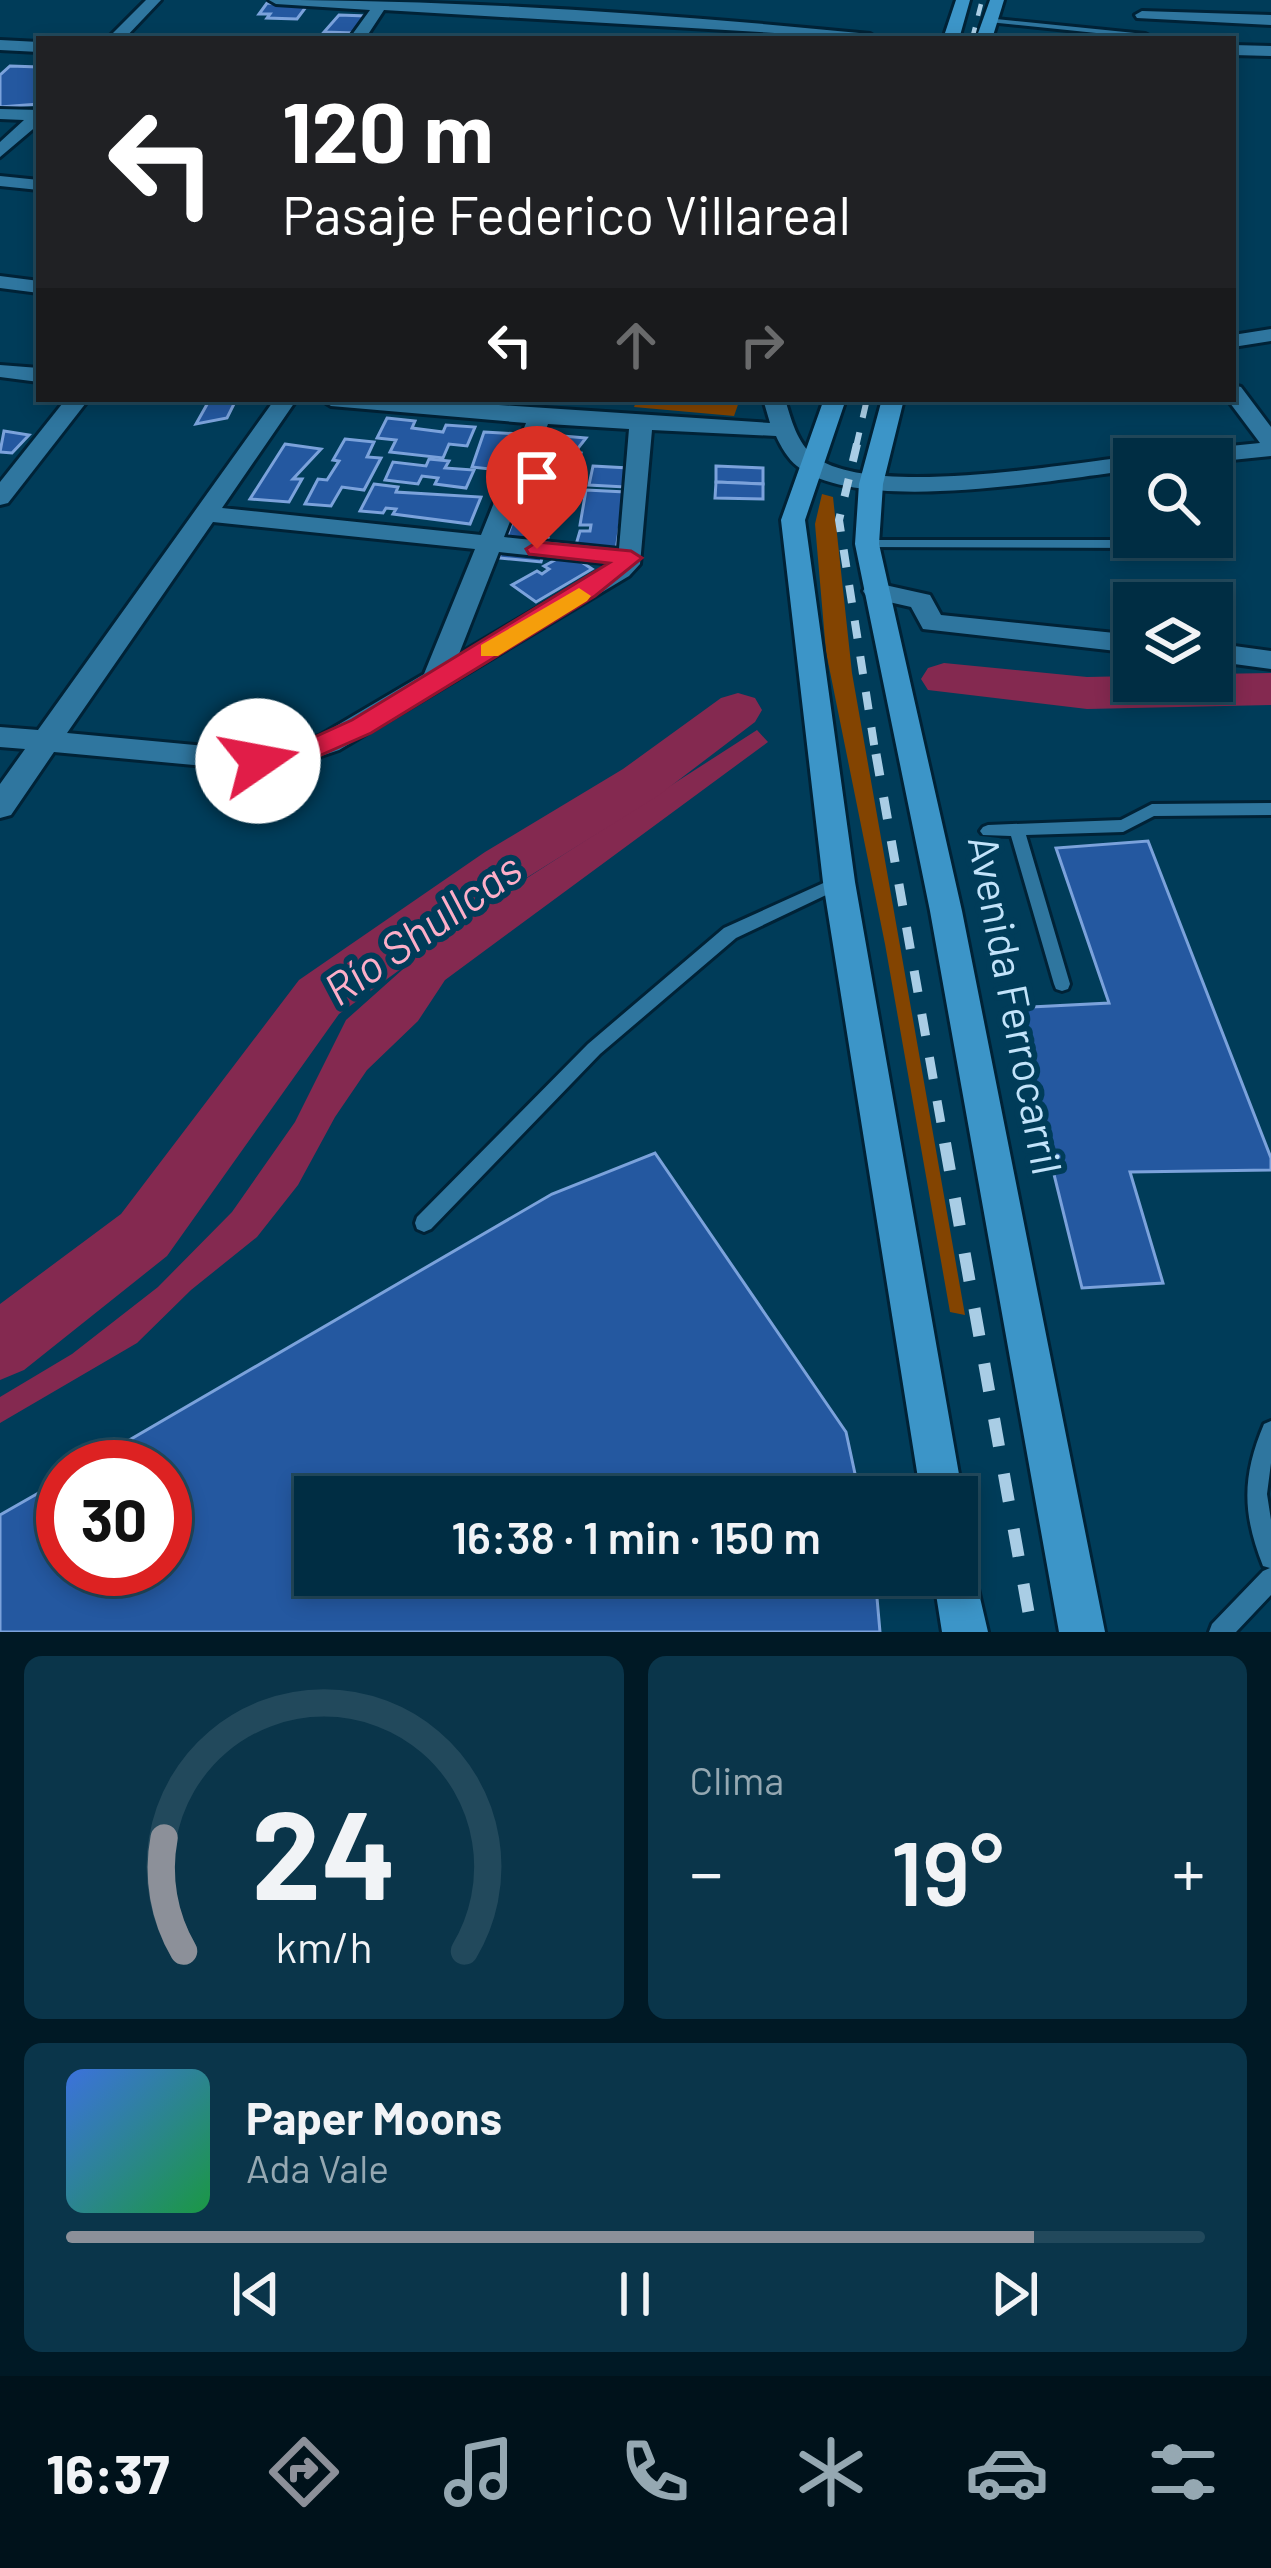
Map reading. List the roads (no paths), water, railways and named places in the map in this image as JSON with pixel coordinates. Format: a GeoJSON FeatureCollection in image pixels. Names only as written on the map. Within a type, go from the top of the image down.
{"type":"FeatureCollection","features":[{"type":"Feature","properties":{"kind":"main road"},"geometry":{"type":"LineString","coordinates":[[952,36],[963,0]]}},
{"type":"Feature","properties":{"kind":"main road"},"geometry":{"type":"LineString","coordinates":[[985,36],[997,0]]}},
{"type":"Feature","properties":{"kind":"main road"},"geometry":{"type":"LineString","coordinates":[[834,402],[793,520],[838,871],[939,1476]]}},
{"type":"Feature","properties":{"kind":"main road","name":"Avenida Ferrocarril"},"geometry":{"type":"LineString","coordinates":[[892,402],[871,484],[867,544],[946,911],[1082,1632]]}},
{"type":"Feature","properties":{"kind":"main road"},"geometry":{"type":"LineString","coordinates":[[959,1596],[965,1632]]}},
{"type":"Feature","properties":{"kind":"street"},"geometry":{"type":"LineString","coordinates":[[118,36],[154,0]]}},
{"type":"Feature","properties":{"kind":"street"},"geometry":{"type":"LineString","coordinates":[[276,0],[508,6],[789,36]]}},
{"type":"Feature","properties":{"kind":"street"},"geometry":{"type":"LineString","coordinates":[[644,36],[661,0]]}},
{"type":"Feature","properties":{"kind":"street"},"geometry":{"type":"LineString","coordinates":[[359,36],[382,3]]}},
{"type":"Feature","properties":{"kind":"street"},"geometry":{"type":"LineString","coordinates":[[1140,8],[1271,20]]}},
{"type":"Feature","properties":{"kind":"street"},"geometry":{"type":"LineString","coordinates":[[0,45],[36,47]]}},
{"type":"Feature","properties":{"kind":"street"},"geometry":{"type":"LineString","coordinates":[[1236,50],[1271,50]]}},
{"type":"Feature","properties":{"kind":"street"},"geometry":{"type":"LineString","coordinates":[[0,113],[36,116]]}},
{"type":"Feature","properties":{"kind":"street"},"geometry":{"type":"LineString","coordinates":[[0,152],[36,119]]}},
{"type":"Feature","properties":{"kind":"street"},"geometry":{"type":"LineString","coordinates":[[0,181],[36,185]]}},
{"type":"Feature","properties":{"kind":"street"},"geometry":{"type":"LineString","coordinates":[[0,282],[36,287]]}},
{"type":"Feature","properties":{"kind":"street"},"geometry":{"type":"LineString","coordinates":[[1236,341],[1271,335]]}},
{"type":"Feature","properties":{"kind":"street"},"geometry":{"type":"LineString","coordinates":[[1236,355],[1271,349]]}},
{"type":"Feature","properties":{"kind":"street"},"geometry":{"type":"LineString","coordinates":[[0,371],[36,375]]}},
{"type":"Feature","properties":{"kind":"street"},"geometry":{"type":"LineString","coordinates":[[1233,451],[1271,446],[1236,396]]}},
{"type":"Feature","properties":{"kind":"street"},"geometry":{"type":"LineString","coordinates":[[0,498],[76,402]]}},
{"type":"Feature","properties":{"kind":"street"},"geometry":{"type":"LineString","coordinates":[[0,807],[284,402]]}},
{"type":"Feature","properties":{"kind":"street"},"geometry":{"type":"LineString","coordinates":[[400,402],[470,405],[540,417],[782,430]]}},
{"type":"Feature","properties":{"kind":"street"},"geometry":{"type":"LineString","coordinates":[[775,402],[782,430],[809,466],[871,484],[1113,465]]}},
{"type":"Feature","properties":{"kind":"street"},"geometry":{"type":"LineString","coordinates":[[433,685],[540,417]]}},
{"type":"Feature","properties":{"kind":"street"},"geometry":{"type":"LineString","coordinates":[[0,736],[228,760],[282,759],[329,743],[620,570],[631,558],[640,424]]}},
{"type":"Feature","properties":{"kind":"street"},"geometry":{"type":"LineString","coordinates":[[209,514],[631,558]]}},
{"type":"Feature","properties":{"kind":"street"},"geometry":{"type":"LineString","coordinates":[[876,591],[921,602],[932,623],[1113,642]]}},
{"type":"Feature","properties":{"kind":"street"},"geometry":{"type":"LineString","coordinates":[[461,615],[487,632],[519,633]]}},
{"type":"Feature","properties":{"kind":"street"},"geometry":{"type":"LineString","coordinates":[[1233,655],[1271,660]]}},
{"type":"Feature","properties":{"kind":"lane"},"geometry":{"type":"LineString","coordinates":[[989,20],[1137,36]]}},
{"type":"Feature","properties":{"kind":"lane"},"geometry":{"type":"LineString","coordinates":[[867,544],[1113,544]]}},
{"type":"Feature","properties":{"kind":"lane"},"geometry":{"type":"LineString","coordinates":[[988,831],[1123,826],[1152,810],[1271,808]]}},
{"type":"Feature","properties":{"kind":"lane"},"geometry":{"type":"LineString","coordinates":[[1017,831],[1062,984]]}},
{"type":"Feature","properties":{"kind":"lane"},"geometry":{"type":"LineString","coordinates":[[424,1222],[594,1049],[730,933],[838,871]]}},
{"type":"Feature","properties":{"kind":"lane"},"geometry":{"type":"LineString","coordinates":[[1271,1432],[1254,1478],[1257,1516],[1271,1558]]}},
{"type":"Feature","properties":{"kind":"lane"},"geometry":{"type":"LineString","coordinates":[[1220,1632],[1271,1579]]}},
{"type":"Feature","properties":{"kind":"waterway"},"geometry":{"type":"LineString","coordinates":[[944,679],[1087,693],[1271,689]]}},
{"type":"Feature","properties":{"kind":"waterway","name":"Río Shullcas"},"geometry":{"type":"LineString","coordinates":[[0,1346],[144,1235],[319,997],[504,866],[641,782],[738,710]]}},
{"type":"Feature","properties":{"kind":"railway"},"geometry":{"type":"LineString","coordinates":[[973,36],[982,0]]}},
{"type":"Feature","properties":{"kind":"railway"},"geometry":{"type":"LineString","coordinates":[[856,447],[866,402]]}},
{"type":"Feature","properties":{"kind":"railway"},"geometry":{"type":"LineString","coordinates":[[857,444],[839,520],[876,757]]}},
{"type":"Feature","properties":{"kind":"railway"},"geometry":{"type":"LineString","coordinates":[[876,754],[945,1146]]}},
{"type":"Feature","properties":{"kind":"railway"},"geometry":{"type":"LineString","coordinates":[[945,1143],[1032,1632]]}}]}
